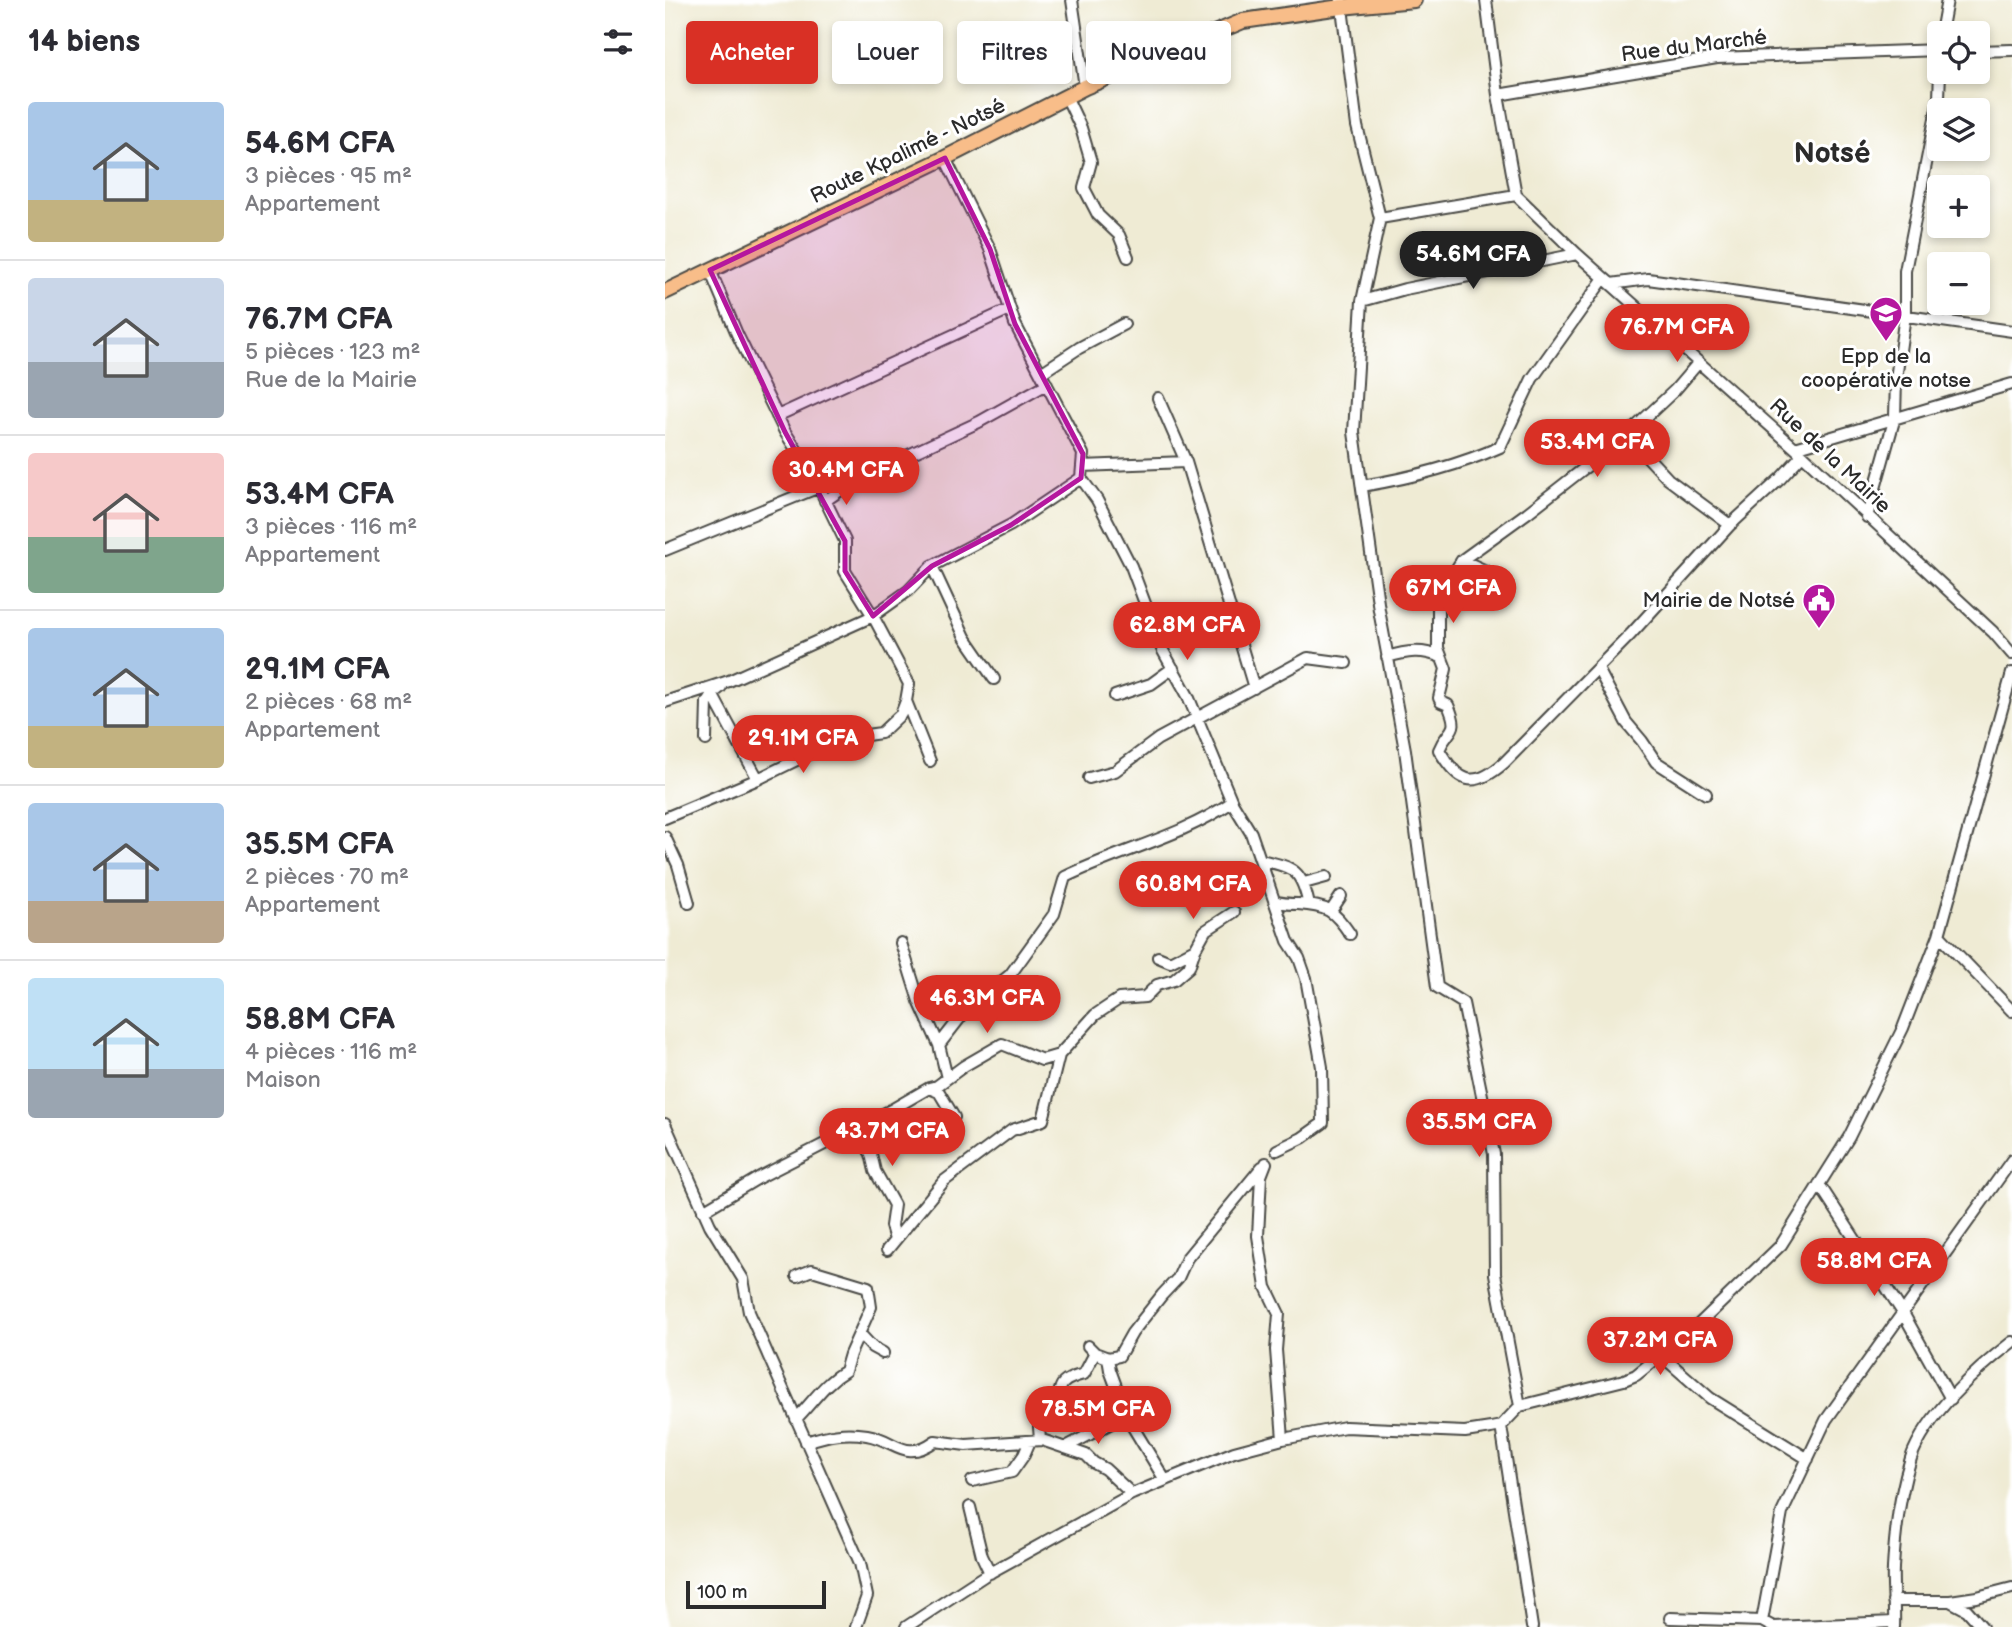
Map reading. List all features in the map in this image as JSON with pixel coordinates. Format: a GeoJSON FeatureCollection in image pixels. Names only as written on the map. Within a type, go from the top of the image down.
{"type":"FeatureCollection","features":[{"type":"Feature","properties":{"kind":"main road","name":"Route Kpalimé - Notsé"},"geometry":{"type":"LineString","coordinates":[[666,289],[945,158],[1085,87],[1243,21],[1341,4],[1415,0]]}},
{"type":"Feature","properties":{"kind":"street"},"geometry":{"type":"LineString","coordinates":[[1072,0],[1085,87]]}},
{"type":"Feature","properties":{"kind":"street"},"geometry":{"type":"LineString","coordinates":[[1380,218],[1516,195],[1498,95],[1486,0]]}},
{"type":"Feature","properties":{"kind":"street"},"geometry":{"type":"LineString","coordinates":[[1943,21],[1947,0]]}},
{"type":"Feature","properties":{"kind":"street"},"geometry":{"type":"LineString","coordinates":[[1341,4],[1357,126],[1380,218],[1362,301],[1355,432],[1378,610],[1405,750],[1437,987],[1463,1003],[1495,1154],[1495,1274],[1520,1406]]}},
{"type":"Feature","properties":{"kind":"street","name":"Rue du Marché"},"geometry":{"type":"LineString","coordinates":[[1498,95],[1717,58],[1927,49]]}},
{"type":"Feature","properties":{"kind":"street"},"geometry":{"type":"LineString","coordinates":[[1990,51],[2012,50]]}},
{"type":"Feature","properties":{"kind":"street"},"geometry":{"type":"LineString","coordinates":[[1867,517],[1895,417],[1896,379],[1905,315],[1905,271],[1940,84]]}},
{"type":"Feature","properties":{"kind":"street"},"geometry":{"type":"LineString","coordinates":[[1066,96],[1081,128],[1091,162],[1084,188],[1098,215],[1119,235],[1128,257]]}},
{"type":"Feature","properties":{"kind":"street"},"geometry":{"type":"LineString","coordinates":[[945,158],[990,249],[1015,324],[1083,454],[1081,478],[1097,500],[1131,566],[1162,649],[1198,718],[1232,802],[1251,833],[1288,941],[1299,958],[1306,978],[1322,1067],[1323,1124],[1277,1150]]}},
{"type":"Feature","properties":{"kind":"street","name":"Rue de la Mairie"},"geometry":{"type":"LineString","coordinates":[[1516,195],[1577,254],[1799,451],[1993,632],[2012,655]]}},
{"type":"Feature","properties":{"kind":"street"},"geometry":{"type":"LineString","coordinates":[[1362,301],[1405,289],[1577,254]]}},
{"type":"Feature","properties":{"kind":"street"},"geometry":{"type":"LineString","coordinates":[[665,818],[758,779],[825,746],[852,737],[881,733],[901,714],[909,684],[873,616],[845,571],[845,541],[777,416],[737,334],[710,270]]}},
{"type":"Feature","properties":{"kind":"street"},"geometry":{"type":"LineString","coordinates":[[1362,486],[1402,480],[1461,464],[1500,447],[1532,379],[1608,281],[1648,279],[2012,331]]}},
{"type":"Feature","properties":{"kind":"street"},"geometry":{"type":"LineString","coordinates":[[777,416],[1010,309]]}},
{"type":"Feature","properties":{"kind":"street"},"geometry":{"type":"LineString","coordinates":[[1041,373],[1079,348],[1124,324]]}},
{"type":"Feature","properties":{"kind":"street"},"geometry":{"type":"LineString","coordinates":[[1699,362],[1675,390],[1627,435],[1537,506],[1462,560],[1438,598],[1438,648],[1445,669],[1439,698],[1448,705],[1454,724],[1453,730],[1442,742],[1439,750],[1447,764],[1462,778],[1485,779],[1504,764],[1598,669],[1730,525],[1780,479],[1799,451],[1895,417],[2012,384]]}},
{"type":"Feature","properties":{"kind":"street"},"geometry":{"type":"LineString","coordinates":[[825,500],[857,479],[979,422],[1047,384]]}},
{"type":"Feature","properties":{"kind":"street"},"geometry":{"type":"LineString","coordinates":[[1158,398],[1186,462],[1254,688]]}},
{"type":"Feature","properties":{"kind":"street"},"geometry":{"type":"LineString","coordinates":[[1627,435],[1668,479],[1730,525]]}},
{"type":"Feature","properties":{"kind":"street"},"geometry":{"type":"LineString","coordinates":[[1082,466],[1186,462]]}},
{"type":"Feature","properties":{"kind":"street"},"geometry":{"type":"LineString","coordinates":[[665,702],[729,681],[873,616],[908,592],[932,566],[1011,525],[1081,478]]}},
{"type":"Feature","properties":{"kind":"street"},"geometry":{"type":"LineString","coordinates":[[665,550],[818,487]]}},
{"type":"Feature","properties":{"kind":"street"},"geometry":{"type":"LineString","coordinates":[[1462,560],[1484,570],[1494,584]]}},
{"type":"Feature","properties":{"kind":"street"},"geometry":{"type":"LineString","coordinates":[[932,566],[965,637],[995,679]]}},
{"type":"Feature","properties":{"kind":"street"},"geometry":{"type":"LineString","coordinates":[[1387,657],[1406,651],[1424,651],[1441,657]]}},
{"type":"Feature","properties":{"kind":"street"},"geometry":{"type":"LineString","coordinates":[[906,1627],[990,1573],[1132,1494],[1234,1452],[1345,1427],[1465,1432],[1501,1426],[1520,1406],[1636,1375],[1698,1325],[1781,1245],[1849,1137],[1903,1028],[1939,935],[2012,671],[2012,655]]}},
{"type":"Feature","properties":{"kind":"street"},"geometry":{"type":"LineString","coordinates":[[1089,778],[1115,771],[1158,739],[1308,658],[1346,663]]}},
{"type":"Feature","properties":{"kind":"street"},"geometry":{"type":"LineString","coordinates":[[1115,696],[1151,684],[1173,668]]}},
{"type":"Feature","properties":{"kind":"street"},"geometry":{"type":"LineString","coordinates":[[1598,669],[1626,722],[1656,762],[1706,794]]}},
{"type":"Feature","properties":{"kind":"street"},"geometry":{"type":"LineString","coordinates":[[706,740],[707,702],[712,694],[729,681]]}},
{"type":"Feature","properties":{"kind":"street"},"geometry":{"type":"LineString","coordinates":[[712,694],[758,779]]}},
{"type":"Feature","properties":{"kind":"street"},"geometry":{"type":"LineString","coordinates":[[906,701],[930,761]]}},
{"type":"Feature","properties":{"kind":"street"},"geometry":{"type":"LineString","coordinates":[[939,1045],[967,1009],[1010,975],[1054,914],[1065,877],[1209,818],[1232,802]]}},
{"type":"Feature","properties":{"kind":"street"},"geometry":{"type":"LineString","coordinates":[[665,837],[678,865],[689,904]]}},
{"type":"Feature","properties":{"kind":"street"},"geometry":{"type":"LineString","coordinates":[[1261,860],[1290,867],[1304,883],[1309,905]]}},
{"type":"Feature","properties":{"kind":"street"},"geometry":{"type":"LineString","coordinates":[[1304,883],[1326,877]]}},
{"type":"Feature","properties":{"kind":"street"},"geometry":{"type":"LineString","coordinates":[[1331,911],[1341,896]]}},
{"type":"Feature","properties":{"kind":"street"},"geometry":{"type":"LineString","coordinates":[[1275,901],[1331,911],[1338,916],[1350,934]]}},
{"type":"Feature","properties":{"kind":"street"},"geometry":{"type":"LineString","coordinates":[[887,1250],[944,1181],[1012,1130],[1044,1120],[1059,1055],[1095,1015],[1119,999],[1145,997],[1157,985],[1174,980],[1189,967],[1205,931],[1234,912]]}},
{"type":"Feature","properties":{"kind":"street"},"geometry":{"type":"LineString","coordinates":[[1939,935],[2012,1011]]}},
{"type":"Feature","properties":{"kind":"street"},"geometry":{"type":"LineString","coordinates":[[901,943],[919,1002],[939,1045],[947,1079]]}},
{"type":"Feature","properties":{"kind":"street"},"geometry":{"type":"LineString","coordinates":[[1158,957],[1170,962],[1195,949]]}},
{"type":"Feature","properties":{"kind":"street"},"geometry":{"type":"LineString","coordinates":[[703,1211],[760,1177],[937,1086],[964,1066],[1002,1044],[1042,1060],[1059,1055]]}},
{"type":"Feature","properties":{"kind":"street"},"geometry":{"type":"LineString","coordinates":[[929,1088],[939,1092],[954,1117]]}},
{"type":"Feature","properties":{"kind":"street"},"geometry":{"type":"LineString","coordinates":[[665,1124],[710,1225],[743,1279],[749,1312],[860,1563],[867,1596],[856,1627]]}},
{"type":"Feature","properties":{"kind":"street"},"geometry":{"type":"LineString","coordinates":[[842,1134],[863,1140],[871,1154],[876,1171],[894,1205],[891,1226],[895,1240]]}},
{"type":"Feature","properties":{"kind":"street"},"geometry":{"type":"LineString","coordinates":[[1762,1621],[1782,1513],[1826,1420],[2012,1160]]}},
{"type":"Feature","properties":{"kind":"street"},"geometry":{"type":"LineString","coordinates":[[972,1481],[1012,1472],[1035,1440],[1039,1427],[1051,1416],[1061,1383],[1067,1378],[1084,1374],[1091,1350],[1108,1358],[1119,1356],[1132,1333],[1178,1278],[1187,1258],[1266,1163],[1261,1176],[1258,1236],[1266,1287],[1279,1314],[1276,1350],[1283,1439]]}},
{"type":"Feature","properties":{"kind":"street"},"geometry":{"type":"LineString","coordinates":[[1819,1184],[1903,1313],[1951,1399]]}},
{"type":"Feature","properties":{"kind":"street"},"geometry":{"type":"LineString","coordinates":[[796,1419],[830,1380],[845,1371],[871,1307],[868,1287],[812,1270],[797,1276]]}},
{"type":"Feature","properties":{"kind":"street"},"geometry":{"type":"LineString","coordinates":[[860,1335],[883,1353]]}},
{"type":"Feature","properties":{"kind":"street"},"geometry":{"type":"LineString","coordinates":[[1671,1618],[1762,1621],[1773,1627],[1894,1625],[1893,1569],[1899,1516],[1912,1456],[1936,1414],[1984,1364],[2012,1342]]}},
{"type":"Feature","properties":{"kind":"street"},"geometry":{"type":"LineString","coordinates":[[1662,1356],[1710,1398],[1808,1459]]}},
{"type":"Feature","properties":{"kind":"street"},"geometry":{"type":"LineString","coordinates":[[1108,1358],[1128,1419],[1165,1480]]}},
{"type":"Feature","properties":{"kind":"street"},"geometry":{"type":"LineString","coordinates":[[1066,1447],[1117,1420]]}},
{"type":"Feature","properties":{"kind":"street"},"geometry":{"type":"LineString","coordinates":[[1501,1426],[1532,1627]]}},
{"type":"Feature","properties":{"kind":"street"},"geometry":{"type":"LineString","coordinates":[[806,1442],[833,1433],[870,1435],[909,1451],[922,1451],[935,1441],[967,1445],[1035,1440],[1087,1455],[1132,1494]]}},
{"type":"Feature","properties":{"kind":"street"},"geometry":{"type":"LineString","coordinates":[[1008,1443],[1021,1460]]}},
{"type":"Feature","properties":{"kind":"street"},"geometry":{"type":"LineString","coordinates":[[970,1507],[982,1556],[990,1573]]}},
{"type":"Feature","properties":{"kind":"street"},"geometry":{"type":"LineString","coordinates":[[1893,1601],[1950,1601],[2012,1588]]}},
{"type":"Feature","properties":{"kind":"street"},"geometry":{"type":"LineString","coordinates":[[1950,1601],[1967,1610],[1982,1627]]}},
{"type":"Feature","properties":{"kind":"highlighted area"},"geometry":{"type":"Polygon","coordinates":[[[945,158],[990,249],[1015,324],[1083,454],[1081,478],[1011,525],[932,566],[873,616],[845,571],[845,541],[785,432],[710,270],[945,158]]]}},
{"type":"Feature","properties":{"kind":"place","name":"Epp de la coopérative notse"},"geometry":{"type":"Point","coordinates":[1886,343]}},
{"type":"Feature","properties":{"kind":"place","name":"Mairie de Notsé"},"geometry":{"type":"Point","coordinates":[1819,630]}},
{"type":"Feature","properties":{"kind":"district","name":"Notsé"},"geometry":{"type":"Point","coordinates":[1832,153]}}]}
